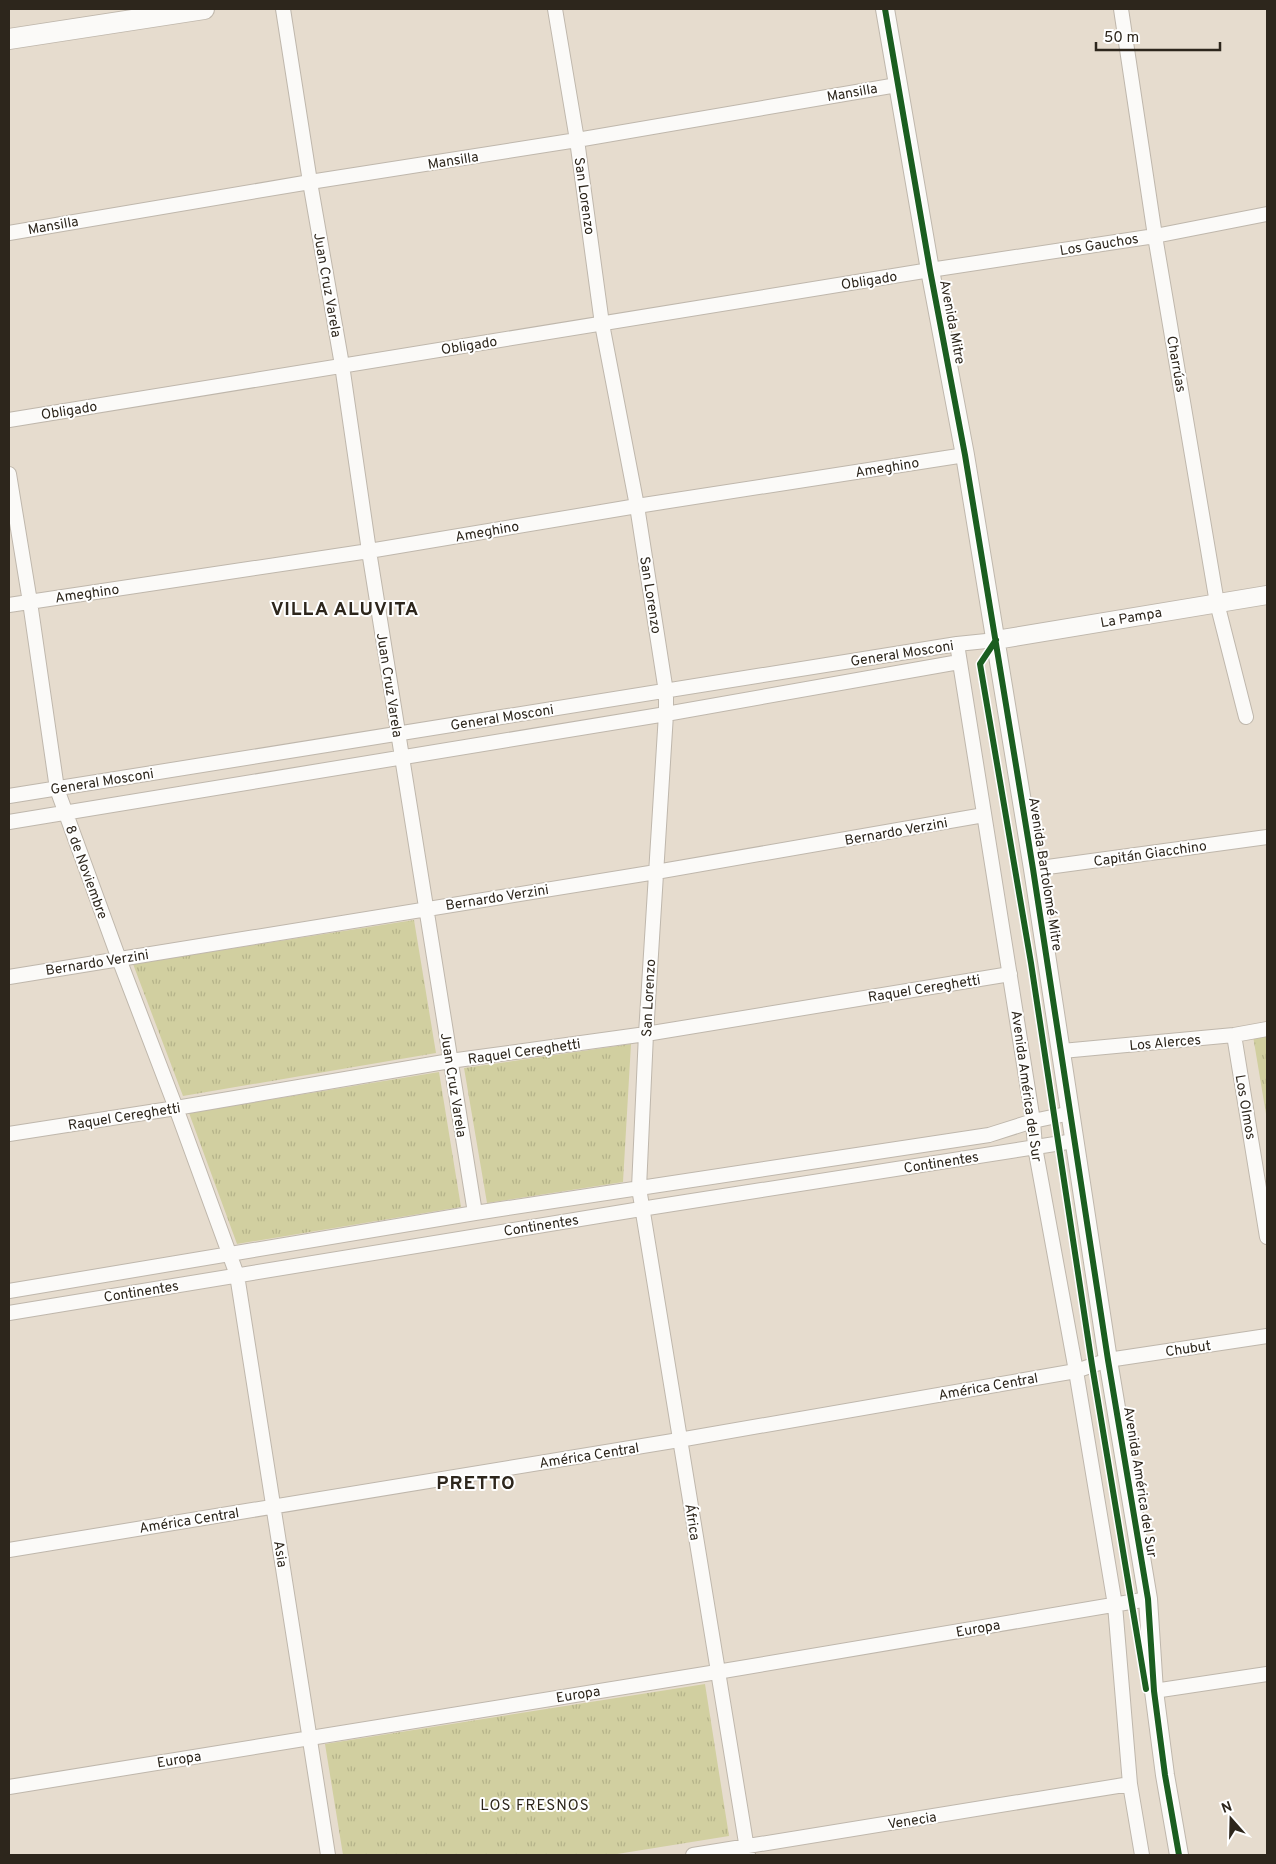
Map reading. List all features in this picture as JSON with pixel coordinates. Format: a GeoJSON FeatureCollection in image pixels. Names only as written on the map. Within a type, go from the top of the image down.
{"type":"FeatureCollection","features":[{"type":"Feature","properties":{"kind":"main road"},"geometry":{"type":"LineString","coordinates":[[9,39],[204,9]]}},
{"type":"Feature","properties":{"kind":"street","name":"Juan Cruz Varela"},"geometry":{"type":"LineString","coordinates":[[283,9],[310,182],[342,365],[368,552],[397,733],[476,1213]]}},
{"type":"Feature","properties":{"kind":"street","name":"San Lorenzo"},"geometry":{"type":"LineString","coordinates":[[554,9],[577,140],[602,324],[637,506],[666,692],[639,1188]]}},
{"type":"Feature","properties":{"kind":"street","name":"Avenida Mitre"},"geometry":{"type":"LineString","coordinates":[[885,9],[930,270],[966,455],[996,640]]}},
{"type":"Feature","properties":{"kind":"street","name":"Charrúas"},"geometry":{"type":"LineString","coordinates":[[1121,9],[1155,236],[1217,603],[1246,717]]}},
{"type":"Feature","properties":{"kind":"street","name":"Mansilla"},"geometry":{"type":"LineString","coordinates":[[9,233],[310,182],[577,140],[897,85]]}},
{"type":"Feature","properties":{"kind":"street","name":"Los Gauchos"},"geometry":{"type":"LineString","coordinates":[[930,270],[1155,236],[1267,214]]}},
{"type":"Feature","properties":{"kind":"street","name":"Obligado"},"geometry":{"type":"LineString","coordinates":[[9,420],[930,270]]}},
{"type":"Feature","properties":{"kind":"street","name":"Ameghino"},"geometry":{"type":"LineString","coordinates":[[9,605],[368,552],[637,506],[966,455]]}},
{"type":"Feature","properties":{"kind":"street","name":"8 de Noviembre"},"geometry":{"type":"LineString","coordinates":[[9,474],[57,789],[118,959],[176,1108],[229,1254]]}},
{"type":"Feature","properties":{"kind":"street","name":"La Pampa"},"geometry":{"type":"LineString","coordinates":[[996,640],[1267,595]]}},
{"type":"Feature","properties":{"kind":"street","name":"General Mosconi"},"geometry":{"type":"LineString","coordinates":[[9,796],[957,644],[996,640]]}},
{"type":"Feature","properties":{"kind":"street","name":"Avenida Bartolomé Mitre"},"geometry":{"type":"LineString","coordinates":[[996,640],[1072,1113]]}},
{"type":"Feature","properties":{"kind":"street","name":"Avenida América del Sur"},"geometry":{"type":"LineString","coordinates":[[957,644],[1033,1121],[1035,1148],[1076,1371],[1115,1605],[1130,1784],[1142,1855]]}},
{"type":"Feature","properties":{"kind":"street","name":"General Mosconi"},"geometry":{"type":"LineString","coordinates":[[9,822],[666,714],[959,662]]}},
{"type":"Feature","properties":{"kind":"street","name":"Bernardo Verzini"},"geometry":{"type":"LineString","coordinates":[[9,977],[656,872],[984,816]]}},
{"type":"Feature","properties":{"kind":"street","name":"Capitán Giacchino"},"geometry":{"type":"LineString","coordinates":[[1033,869],[1267,837]]}},
{"type":"Feature","properties":{"kind":"street","name":"Raquel Cereghetti"},"geometry":{"type":"LineString","coordinates":[[9,1134],[450,1062],[646,1034],[1010,974]]}},
{"type":"Feature","properties":{"kind":"street","name":"Los Alerces"},"geometry":{"type":"LineString","coordinates":[[1062,1051],[1234,1036],[1267,1029]]}},
{"type":"Feature","properties":{"kind":"street","name":"Los Olmos"},"geometry":{"type":"LineString","coordinates":[[1234,1036],[1261,1159],[1267,1237]]}},
{"type":"Feature","properties":{"kind":"street","name":"Avenida América del Sur"},"geometry":{"type":"LineString","coordinates":[[1072,1113],[1074,1141],[1108,1360],[1148,1599],[1154,1691],[1165,1775],[1179,1855]]}},
{"type":"Feature","properties":{"kind":"street","name":"Continentes"},"geometry":{"type":"LineString","coordinates":[[9,1291],[476,1213],[989,1135],[1033,1121],[1072,1113]]}},
{"type":"Feature","properties":{"kind":"street","name":"Continentes"},"geometry":{"type":"LineString","coordinates":[[9,1313],[641,1208],[1074,1141]]}},
{"type":"Feature","properties":{"kind":"street","name":"África"},"geometry":{"type":"LineString","coordinates":[[639,1188],[747,1851]]}},
{"type":"Feature","properties":{"kind":"street","name":"Asia"},"geometry":{"type":"LineString","coordinates":[[229,1254],[237,1276],[328,1855]]}},
{"type":"Feature","properties":{"kind":"street","name":"Chubut"},"geometry":{"type":"LineString","coordinates":[[1108,1360],[1267,1336]]}},
{"type":"Feature","properties":{"kind":"street","name":"América Central"},"geometry":{"type":"LineString","coordinates":[[9,1550],[679,1440],[1076,1371],[1108,1360]]}},
{"type":"Feature","properties":{"kind":"street","name":"Europa"},"geometry":{"type":"LineString","coordinates":[[9,1787],[717,1672],[1148,1599]]}},
{"type":"Feature","properties":{"kind":"street"},"geometry":{"type":"LineString","coordinates":[[1154,1691],[1267,1674]]}},
{"type":"Feature","properties":{"kind":"street","name":"Venecia"},"geometry":{"type":"LineString","coordinates":[[693,1855],[747,1851],[1130,1784]]}},
{"type":"Feature","properties":{"kind":"green space"},"geometry":{"type":"Polygon","coordinates":[[[414,920],[436,1053],[183,1096],[133,964],[414,920]]]}},
{"type":"Feature","properties":{"kind":"green space"},"geometry":{"type":"Polygon","coordinates":[[[1267,1034],[1267,1120],[1253,1036],[1267,1034]]]}},
{"type":"Feature","properties":{"kind":"green space"},"geometry":{"type":"Polygon","coordinates":[[[631,1044],[623,1182],[487,1203],[464,1068],[631,1044]]]}},
{"type":"Feature","properties":{"kind":"green space"},"geometry":{"type":"Polygon","coordinates":[[[439,1072],[461,1207],[237,1244],[189,1113],[439,1072]]]}},
{"type":"Feature","properties":{"kind":"green space"},"geometry":{"type":"Polygon","coordinates":[[[705,1684],[729,1836],[611,1855],[343,1855],[325,1744],[705,1684]]]}},
{"type":"Feature","properties":{"kind":"cycle path"},"geometry":{"type":"LineString","coordinates":[[885,9],[930,270],[965,455],[1033,869],[1108,1360],[1148,1599],[1154,1691],[1165,1775],[1179,1855]]}},
{"type":"Feature","properties":{"kind":"cycle path"},"geometry":{"type":"LineString","coordinates":[[996,640],[980,664],[1031,963],[1092,1365],[1146,1689]]}},
{"type":"Feature","properties":{"kind":"district","name":"VILLA ALUVITA"},"geometry":{"type":"Point","coordinates":[345,608]}},
{"type":"Feature","properties":{"kind":"district","name":"PRETTO"},"geometry":{"type":"Point","coordinates":[476,1482]}},
{"type":"Feature","properties":{"kind":"district","name":"LOS FRESNOS"},"geometry":{"type":"Point","coordinates":[535,1805]}}]}
